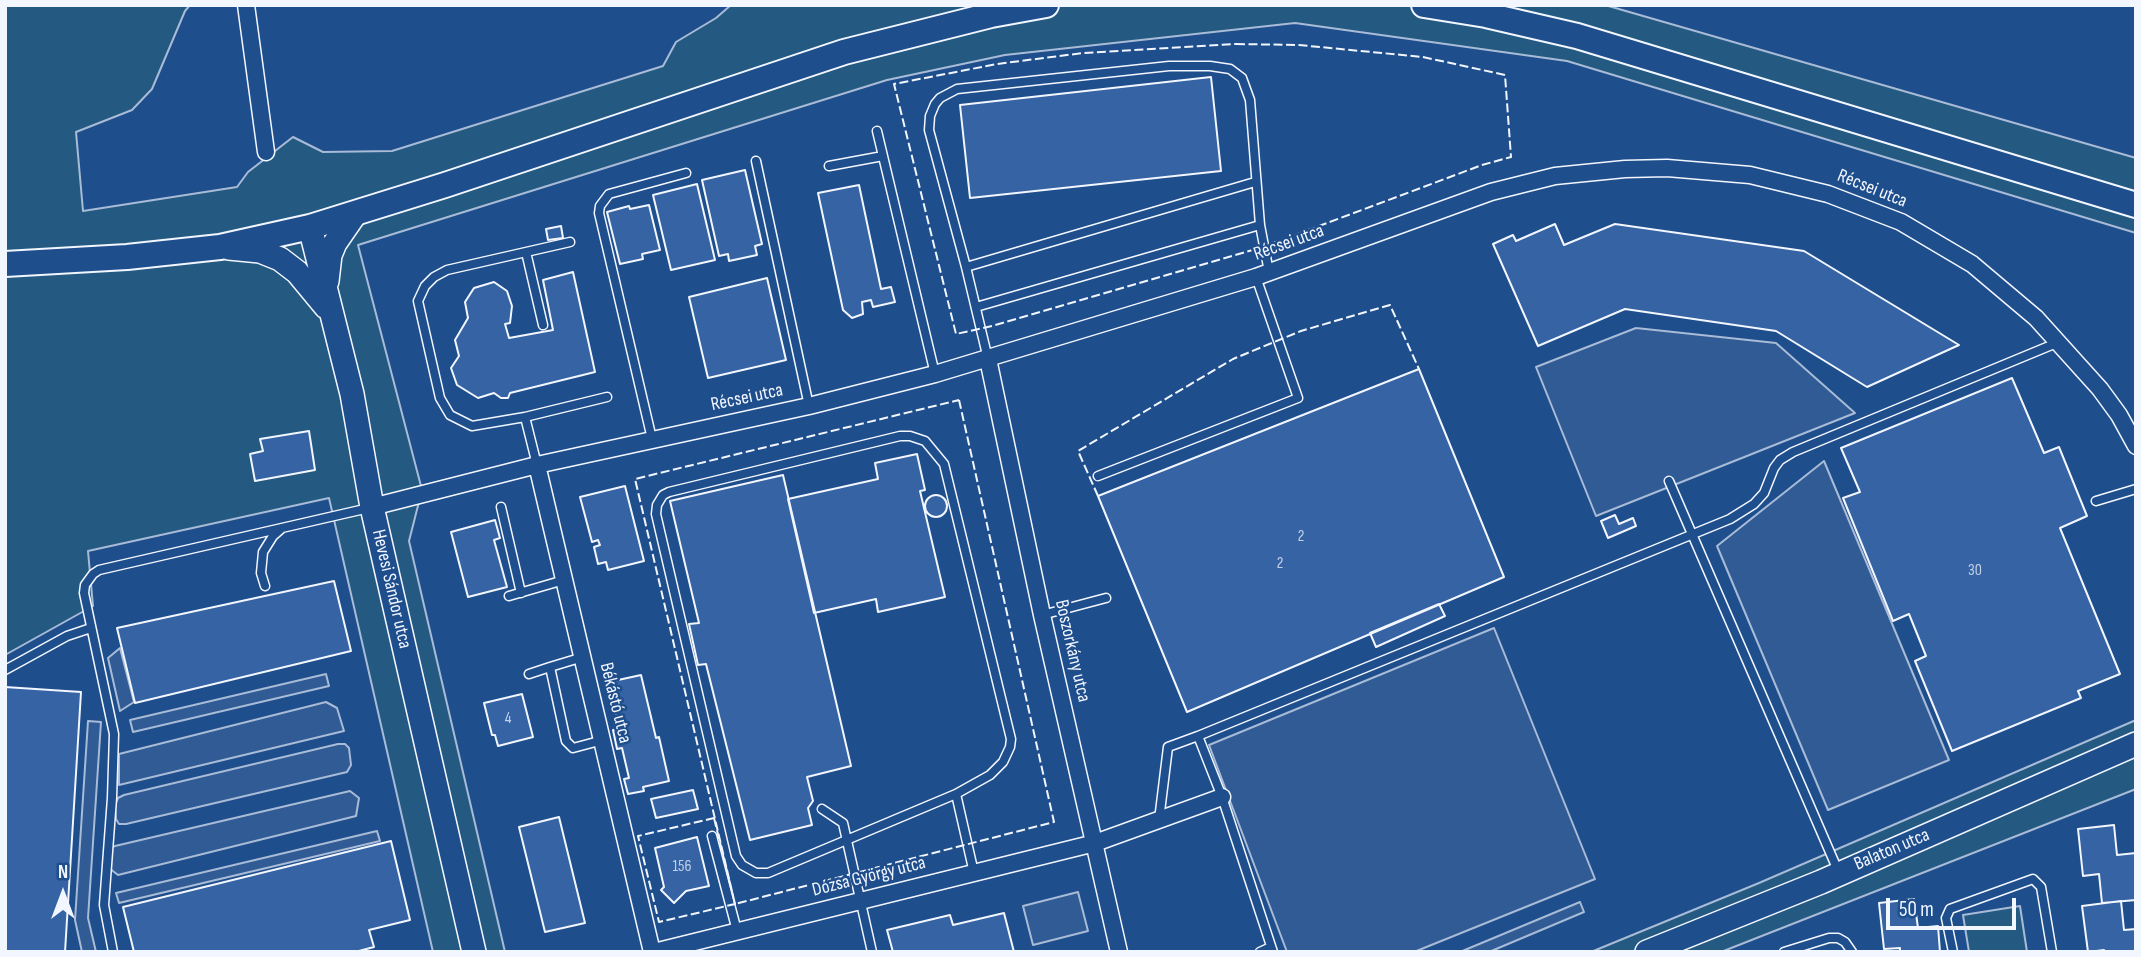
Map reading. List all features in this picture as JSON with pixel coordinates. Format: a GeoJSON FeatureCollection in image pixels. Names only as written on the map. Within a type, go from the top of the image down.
{"type":"FeatureCollection","features":[{"type":"Feature","properties":{"kind":"main road"},"geometry":{"type":"LineString","coordinates":[[5,264],[127,257],[220,247],[310,227],[844,51],[991,15],[1046,5]]}},
{"type":"Feature","properties":{"kind":"main road"},"geometry":{"type":"LineString","coordinates":[[1424,5],[1486,15],[1577,36],[2136,205]]}},
{"type":"Feature","properties":{"kind":"main road"},"geometry":{"type":"LineString","coordinates":[[330,312],[327,290],[330,256],[335,243],[355,214]]}},
{"type":"Feature","properties":{"kind":"main road","name":"Hevesi Sándor utca"},"geometry":{"type":"LineString","coordinates":[[310,227],[352,394],[372,507],[474,952]]}},
{"type":"Feature","properties":{"kind":"main road"},"geometry":{"type":"LineString","coordinates":[[220,247],[260,251],[280,259],[297,272],[330,312]]}},
{"type":"Feature","properties":{"kind":"main road","name":"Balaton utca"},"geometry":{"type":"LineString","coordinates":[[1647,952],[1839,873],[2136,744]]}},
{"type":"Feature","properties":{"kind":"street"},"geometry":{"type":"LineString","coordinates":[[246,5],[266,152]]}},
{"type":"Feature","properties":{"kind":"street","name":"Récsei utca"},"geometry":{"type":"LineString","coordinates":[[372,507],[537,465],[809,406],[988,359],[1262,275],[1491,191],[1586,172],[1625,169],[1750,175],[1815,190],[1901,222],[1972,264],[2006,291],[2084,369],[2119,415],[2136,446]]}},
{"type":"Feature","properties":{"kind":"street","name":"Boszorkány utca"},"geometry":{"type":"LineString","coordinates":[[988,359],[1042,615],[1095,843],[1115,951]]}},
{"type":"Feature","properties":{"kind":"street","name":"Békástó utca"},"geometry":{"type":"LineString","coordinates":[[537,465],[653,952]]}},
{"type":"Feature","properties":{"kind":"street","name":"Dózsa György utca"},"geometry":{"type":"LineString","coordinates":[[653,952],[1095,843],[1222,797]]}},
{"type":"Feature","properties":{"kind":"lane"},"geometry":{"type":"LineString","coordinates":[[988,359],[929,131],[934,104],[957,89],[1169,66],[1230,69],[1242,78],[1250,100],[1262,275],[1298,398],[1098,476]]}},
{"type":"Feature","properties":{"kind":"lane"},"geometry":{"type":"LineString","coordinates":[[877,131],[935,373]]}},
{"type":"Feature","properties":{"kind":"lane"},"geometry":{"type":"LineString","coordinates":[[829,166],[883,156]]}},
{"type":"Feature","properties":{"kind":"lane"},"geometry":{"type":"LineString","coordinates":[[756,162],[809,406]]}},
{"type":"Feature","properties":{"kind":"lane"},"geometry":{"type":"LineString","coordinates":[[652,439],[599,213],[600,206],[609,194],[686,173]]}},
{"type":"Feature","properties":{"kind":"lane"},"geometry":{"type":"LineString","coordinates":[[966,267],[1255,182]]}},
{"type":"Feature","properties":{"kind":"lane"},"geometry":{"type":"LineString","coordinates":[[976,307],[1260,225]]}},
{"type":"Feature","properties":{"kind":"lane"},"geometry":{"type":"LineString","coordinates":[[570,242],[447,270],[433,277],[425,286],[418,301],[440,398],[450,415],[472,426],[525,417],[607,397]]}},
{"type":"Feature","properties":{"kind":"lane"},"geometry":{"type":"LineString","coordinates":[[526,252],[543,325]]}},
{"type":"Feature","properties":{"kind":"lane"},"geometry":{"type":"LineString","coordinates":[[1159,820],[1168,747],[1730,519],[1754,504],[1764,493],[1780,460],[1793,453],[2059,342]]}},
{"type":"Feature","properties":{"kind":"lane"},"geometry":{"type":"LineString","coordinates":[[525,417],[537,465]]}},
{"type":"Feature","properties":{"kind":"lane"},"geometry":{"type":"LineString","coordinates":[[900,436],[919,438],[932,447],[944,464],[1011,739],[1008,754],[990,775],[956,794],[848,838],[762,874],[746,869],[738,861],[656,514],[657,505],[663,495],[900,436]]}},
{"type":"Feature","properties":{"kind":"lane"},"geometry":{"type":"LineString","coordinates":[[1669,481],[1839,873]]}},
{"type":"Feature","properties":{"kind":"lane"},"geometry":{"type":"LineString","coordinates":[[2096,501],[2136,489]]}},
{"type":"Feature","properties":{"kind":"lane"},"geometry":{"type":"LineString","coordinates":[[113,952],[104,905],[114,734],[84,593],[85,585],[99,570],[372,507]]}},
{"type":"Feature","properties":{"kind":"lane"},"geometry":{"type":"LineString","coordinates":[[501,507],[521,593]]}},
{"type":"Feature","properties":{"kind":"lane"},"geometry":{"type":"LineString","coordinates":[[265,586],[261,573],[263,552],[273,536],[283,528]]}},
{"type":"Feature","properties":{"kind":"lane"},"geometry":{"type":"LineString","coordinates":[[509,596],[564,580]]}},
{"type":"Feature","properties":{"kind":"lane"},"geometry":{"type":"LineString","coordinates":[[1042,615],[1106,598]]}},
{"type":"Feature","properties":{"kind":"lane"},"geometry":{"type":"LineString","coordinates":[[5,670],[67,636],[91,628]]}},
{"type":"Feature","properties":{"kind":"lane"},"geometry":{"type":"LineString","coordinates":[[530,674],[583,657]]}},
{"type":"Feature","properties":{"kind":"lane"},"geometry":{"type":"LineString","coordinates":[[550,667],[569,746],[573,748],[603,740]]}},
{"type":"Feature","properties":{"kind":"lane"},"geometry":{"type":"LineString","coordinates":[[1198,736],[1222,797],[1272,949],[1260,952]]}},
{"type":"Feature","properties":{"kind":"lane"},"geometry":{"type":"LineString","coordinates":[[956,794],[974,873]]}},
{"type":"Feature","properties":{"kind":"lane"},"geometry":{"type":"LineString","coordinates":[[822,809],[843,822],[872,952]]}},
{"type":"Feature","properties":{"kind":"lane"},"geometry":{"type":"LineString","coordinates":[[712,836],[737,931]]}},
{"type":"Feature","properties":{"kind":"lane"},"geometry":{"type":"LineString","coordinates":[[1953,952],[1946,918],[1950,909],[2034,879],[2041,887],[2052,952]]}},
{"type":"Feature","properties":{"kind":"lane"},"geometry":{"type":"LineString","coordinates":[[1784,952],[1834,938],[1845,942],[1852,952]]}},
{"type":"Feature","properties":{"kind":"shaded area"},"geometry":{"type":"Polygon","coordinates":[[[5,5],[190,5],[152,89],[132,110],[76,132],[83,211],[237,187],[248,172],[293,137],[323,152],[392,151],[663,66],[676,42],[716,18],[731,5],[1605,5],[2136,158],[2136,233],[1567,61],[1295,23],[1005,55],[887,80],[358,245],[422,490],[409,541],[505,952],[433,952],[329,498],[88,551],[93,606],[5,655],[5,5]]]}},
{"type":"Feature","properties":{"kind":"shaded area"},"geometry":{"type":"Polygon","coordinates":[[[1636,328],[1776,343],[1855,413],[1596,516],[1536,367],[1636,328]]]}},
{"type":"Feature","properties":{"kind":"shaded area"},"geometry":{"type":"Polygon","coordinates":[[[1824,461],[1949,760],[1828,810],[1717,546],[1824,461]]]}},
{"type":"Feature","properties":{"kind":"shaded area"},"geometry":{"type":"Polygon","coordinates":[[[1494,628],[1595,879],[1414,952],[1287,952],[1209,745],[1494,628]]]}},
{"type":"Feature","properties":{"kind":"shaded area"},"geometry":{"type":"Polygon","coordinates":[[[120,648],[134,702],[120,711],[108,658],[120,648]]]}},
{"type":"Feature","properties":{"kind":"shaded area"},"geometry":{"type":"Polygon","coordinates":[[[326,674],[329,686],[133,732],[130,720],[326,674]]]}},
{"type":"Feature","properties":{"kind":"shaded area"},"geometry":{"type":"Polygon","coordinates":[[[326,702],[337,708],[344,731],[119,785],[119,754],[326,702]]]}},
{"type":"Feature","properties":{"kind":"shaded area"},"geometry":{"type":"Polygon","coordinates":[[[2136,720],[2136,789],[1721,952],[1591,952],[1759,883],[2136,720]]]}},
{"type":"Feature","properties":{"kind":"shaded area"},"geometry":{"type":"Polygon","coordinates":[[[88,721],[101,722],[88,918],[96,952],[82,952],[75,920],[88,721]]]}},
{"type":"Feature","properties":{"kind":"shaded area"},"geometry":{"type":"Polygon","coordinates":[[[345,744],[349,748],[351,765],[347,772],[126,824],[119,824],[116,819],[115,805],[118,798],[124,795],[345,744]]]}},
{"type":"Feature","properties":{"kind":"shaded area"},"geometry":{"type":"Polygon","coordinates":[[[350,791],[359,798],[356,816],[118,875],[109,868],[110,849],[115,846],[350,791]]]}},
{"type":"Feature","properties":{"kind":"shaded area"},"geometry":{"type":"Polygon","coordinates":[[[377,831],[380,841],[119,903],[116,893],[377,831]]]}},
{"type":"Feature","properties":{"kind":"shaded area"},"geometry":{"type":"Polygon","coordinates":[[[1078,892],[1088,931],[1033,945],[1023,906],[1078,892]]]}},
{"type":"Feature","properties":{"kind":"shaded area"},"geometry":{"type":"Polygon","coordinates":[[[1580,902],[1584,912],[1489,952],[1460,952],[1580,902]]]}},
{"type":"Feature","properties":{"kind":"shaded area"},"geometry":{"type":"Polygon","coordinates":[[[2020,906],[2027,952],[1969,952],[1963,915],[2020,906]]]}},
{"type":"Feature","properties":{"kind":"building"},"geometry":{"type":"Polygon","coordinates":[[[1211,77],[1221,171],[970,198],[960,105],[1211,77]]]}},
{"type":"Feature","properties":{"kind":"building"},"geometry":{"type":"Polygon","coordinates":[[[745,170],[762,244],[755,246],[757,255],[729,261],[728,254],[719,256],[702,180],[745,170]]]}},
{"type":"Feature","properties":{"kind":"building"},"geometry":{"type":"Polygon","coordinates":[[[697,184],[715,260],[671,270],[653,195],[697,184]]]}},
{"type":"Feature","properties":{"kind":"building"},"geometry":{"type":"Polygon","coordinates":[[[859,185],[881,289],[891,287],[895,302],[873,307],[871,300],[862,302],[863,314],[852,318],[843,310],[818,193],[859,185]]]}},
{"type":"Feature","properties":{"kind":"building"},"geometry":{"type":"Polygon","coordinates":[[[649,205],[660,250],[642,254],[643,259],[620,264],[607,212],[629,206],[630,209],[649,205]]]}},
{"type":"Feature","properties":{"kind":"building"},"geometry":{"type":"Polygon","coordinates":[[[1555,224],[1564,245],[1615,224],[1804,251],[1959,345],[1867,387],[1776,331],[1625,309],[1538,346],[1493,244],[1513,235],[1516,241],[1555,224]]]}},
{"type":"Feature","properties":{"kind":"building"},"geometry":{"type":"Polygon","coordinates":[[[561,226],[563,238],[548,240],[546,229],[561,226]]]}},
{"type":"Feature","properties":{"kind":"building"},"geometry":{"type":"Polygon","coordinates":[[[573,272],[595,372],[510,393],[508,398],[501,398],[494,393],[478,398],[457,385],[451,368],[459,356],[455,340],[468,318],[465,302],[474,288],[494,282],[507,291],[512,306],[510,323],[505,324],[509,338],[553,330],[543,280],[573,272]]]}},
{"type":"Feature","properties":{"kind":"building"},"geometry":{"type":"Polygon","coordinates":[[[767,278],[786,360],[708,378],[689,297],[767,278]]]}},
{"type":"Feature","properties":{"kind":"building"},"geometry":{"type":"Polygon","coordinates":[[[1419,369],[1504,577],[1187,712],[1098,496],[1419,369]]]}},
{"type":"Feature","properties":{"kind":"building"},"geometry":{"type":"Polygon","coordinates":[[[2012,378],[2044,453],[2059,447],[2087,516],[2060,528],[2120,674],[2078,691],[2081,698],[1952,751],[1915,661],[1926,656],[1909,614],[1893,621],[1843,498],[1860,492],[1841,448],[2012,378]]]}},
{"type":"Feature","properties":{"kind":"building"},"geometry":{"type":"Polygon","coordinates":[[[309,431],[315,470],[255,481],[250,454],[263,451],[260,439],[309,431]]]}},
{"type":"Feature","properties":{"kind":"building"},"geometry":{"type":"Polygon","coordinates":[[[917,454],[925,490],[920,491],[945,597],[878,612],[876,599],[814,613],[788,499],[878,479],[875,463],[917,454]]]}},
{"type":"Feature","properties":{"kind":"building"},"geometry":{"type":"Polygon","coordinates":[[[783,475],[851,766],[807,777],[813,801],[808,808],[812,825],[750,840],[706,664],[698,665],[689,624],[699,623],[670,501],[783,475]]]}},
{"type":"Feature","properties":{"kind":"building"},"geometry":{"type":"Polygon","coordinates":[[[625,486],[644,561],[608,570],[606,562],[598,564],[594,547],[600,545],[598,540],[592,542],[580,497],[625,486]]]}},
{"type":"Feature","properties":{"kind":"building"},"geometry":{"type":"Polygon","coordinates":[[[936,495],[944,498],[947,506],[944,514],[936,517],[928,514],[925,506],[928,498],[936,495]]]}},
{"type":"Feature","properties":{"kind":"building"},"geometry":{"type":"Polygon","coordinates":[[[1615,515],[1619,524],[1633,518],[1636,526],[1608,538],[1601,521],[1615,515]]]}},
{"type":"Feature","properties":{"kind":"building"},"geometry":{"type":"Polygon","coordinates":[[[495,520],[500,538],[494,540],[507,587],[468,597],[451,532],[495,520]]]}},
{"type":"Feature","properties":{"kind":"building"},"geometry":{"type":"Polygon","coordinates":[[[334,581],[351,651],[135,703],[117,628],[334,581]]]}},
{"type":"Feature","properties":{"kind":"building"},"geometry":{"type":"Polygon","coordinates":[[[1439,604],[1445,616],[1376,647],[1370,633],[1439,604]]]}},
{"type":"Feature","properties":{"kind":"building"},"geometry":{"type":"Polygon","coordinates":[[[641,675],[669,781],[643,787],[644,791],[628,794],[624,779],[629,778],[622,748],[617,749],[613,730],[619,729],[609,682],[641,675]]]}},
{"type":"Feature","properties":{"kind":"building"},"geometry":{"type":"Polygon","coordinates":[[[5,687],[81,692],[65,952],[5,952],[5,687]]]}},
{"type":"Feature","properties":{"kind":"building"},"geometry":{"type":"Polygon","coordinates":[[[522,694],[533,737],[498,746],[495,735],[492,735],[484,703],[522,694]]]}},
{"type":"Feature","properties":{"kind":"building"},"geometry":{"type":"Polygon","coordinates":[[[693,790],[698,809],[656,818],[651,799],[693,790]]]}},
{"type":"Feature","properties":{"kind":"building"},"geometry":{"type":"Polygon","coordinates":[[[559,817],[585,923],[545,932],[519,827],[559,817]]]}},
{"type":"Feature","properties":{"kind":"building"},"geometry":{"type":"Polygon","coordinates":[[[2114,825],[2117,855],[2136,853],[2136,900],[2102,903],[2099,874],[2083,876],[2078,829],[2114,825]]]}},
{"type":"Feature","properties":{"kind":"building"},"geometry":{"type":"Polygon","coordinates":[[[697,837],[709,886],[686,891],[674,903],[661,890],[664,887],[655,848],[697,837]]]}},
{"type":"Feature","properties":{"kind":"building"},"geometry":{"type":"Polygon","coordinates":[[[391,841],[410,920],[369,930],[374,947],[355,952],[134,952],[123,907],[391,841]]]}},
{"type":"Feature","properties":{"kind":"building"},"geometry":{"type":"Polygon","coordinates":[[[1914,899],[1918,928],[1938,926],[1940,952],[1900,952],[1900,948],[1884,949],[1879,903],[1914,899]]]}},
{"type":"Feature","properties":{"kind":"building"},"geometry":{"type":"Polygon","coordinates":[[[2121,901],[2124,930],[2136,929],[2136,952],[2088,952],[2082,906],[2121,901]]]}},
{"type":"Feature","properties":{"kind":"building"},"geometry":{"type":"Polygon","coordinates":[[[1004,913],[1014,952],[893,952],[887,930],[950,915],[953,925],[1004,913]]]}},
{"type":"Feature","properties":{"kind":"fence"},"geometry":{"type":"LineString","coordinates":[[1236,44],[1299,45],[1423,57],[1505,75],[1511,157],[1482,165],[1263,247],[992,326],[956,334],[894,84],[997,64],[1083,53],[1236,44]]}},
{"type":"Feature","properties":{"kind":"fence"},"geometry":{"type":"LineString","coordinates":[[1098,496],[1078,451],[1233,359],[1301,331],[1390,305],[1419,369]]}},
{"type":"Feature","properties":{"kind":"fence"},"geometry":{"type":"LineString","coordinates":[[959,400],[1054,822],[735,904],[635,479],[959,400]]}},
{"type":"Feature","properties":{"kind":"fence"},"geometry":{"type":"LineString","coordinates":[[714,818],[735,904],[659,922],[638,836],[714,818]]}}]}
